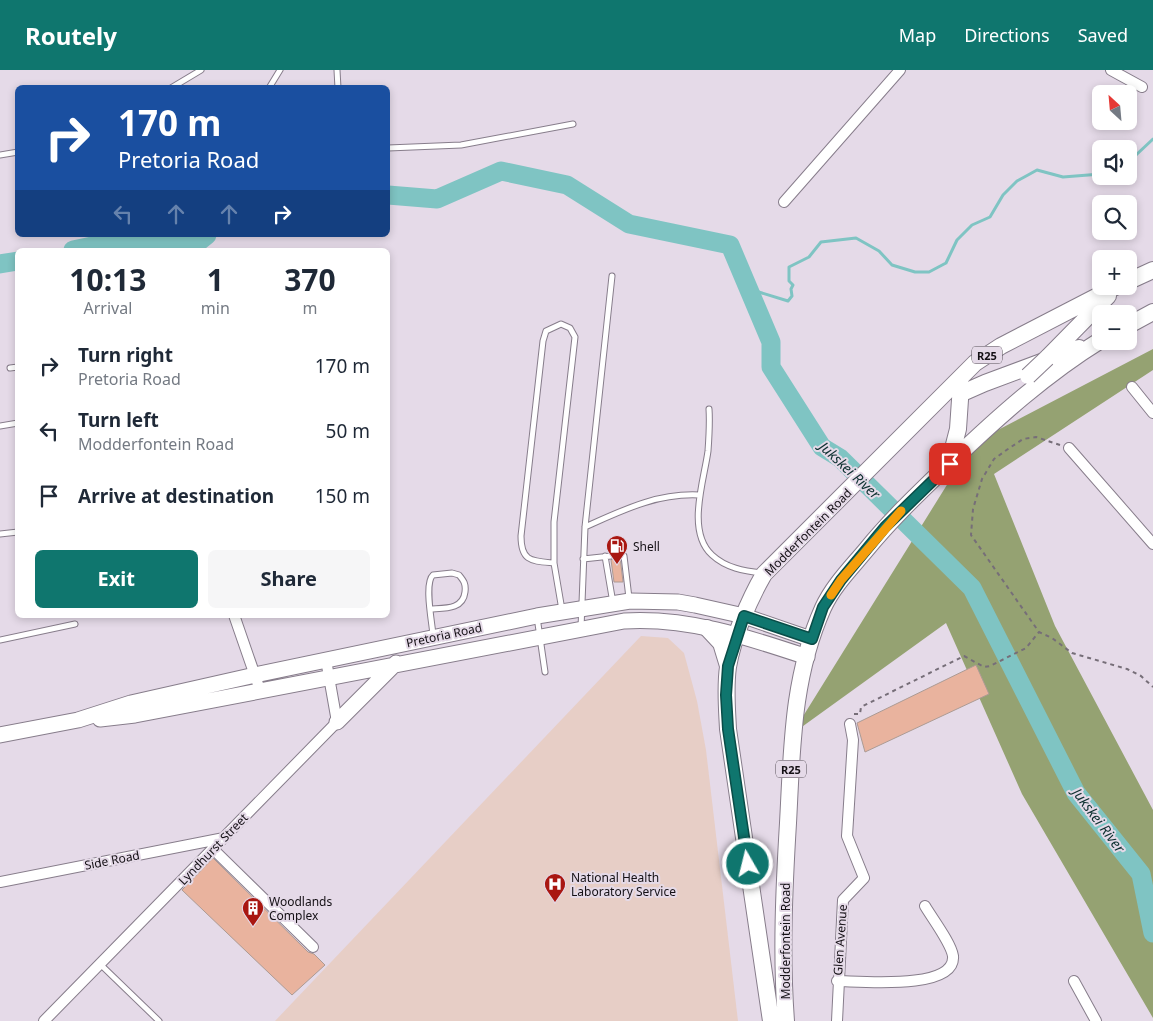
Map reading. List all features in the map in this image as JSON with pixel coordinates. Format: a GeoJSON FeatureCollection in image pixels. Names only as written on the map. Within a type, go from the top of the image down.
{"type":"FeatureCollection","features":[{"type":"Feature","properties":{"kind":"main road"},"geometry":{"type":"LineString","coordinates":[[1137,277],[1153,270]]}},
{"type":"Feature","properties":{"kind":"main road","name":"Modderfontein Road"},"geometry":{"type":"LineString","coordinates":[[771,1021],[728,729],[726,695],[728,666],[744,616],[764,574],[975,363],[1001,346],[1100,295]]}},
{"type":"Feature","properties":{"kind":"main road"},"geometry":{"type":"LineString","coordinates":[[992,423],[1028,376],[1109,295]]}},
{"type":"Feature","properties":{"kind":"main road"},"geometry":{"type":"LineString","coordinates":[[1137,321],[1153,312]]}},
{"type":"Feature","properties":{"kind":"main road"},"geometry":{"type":"LineString","coordinates":[[960,394],[1092,343]]}},
{"type":"Feature","properties":{"kind":"main road","name":"Modderfontein Road"},"geometry":{"type":"LineString","coordinates":[[786,1021],[783,977],[784,892],[792,734],[795,704],[812,639],[823,607],[841,580],[885,527],[915,496],[992,423],[1044,380],[1092,346]]}},
{"type":"Feature","properties":{"kind":"main road","name":"R25"},"geometry":{"type":"LineString","coordinates":[[950,464],[958,429],[962,378]]}},
{"type":"Feature","properties":{"kind":"main road","name":"Pretoria Road"},"geometry":{"type":"LineString","coordinates":[[78,720],[131,703],[255,675],[537,616],[630,601],[678,602],[744,616],[812,639]]}},
{"type":"Feature","properties":{"kind":"main road","name":"Pretoria Road"},"geometry":{"type":"LineString","coordinates":[[0,735],[78,720],[135,715],[581,628],[648,620],[677,621],[738,634],[807,657]]}},
{"type":"Feature","properties":{"kind":"main road"},"geometry":{"type":"LineString","coordinates":[[708,628],[721,643],[728,666]]}},
{"type":"Feature","properties":{"kind":"main road"},"geometry":{"type":"LineString","coordinates":[[433,638],[437,656]]}},
{"type":"Feature","properties":{"kind":"main road"},"geometry":{"type":"LineString","coordinates":[[337,722],[396,664]]}},
{"type":"Feature","properties":{"kind":"street"},"geometry":{"type":"LineString","coordinates":[[784,202],[900,70]]}},
{"type":"Feature","properties":{"kind":"street"},"geometry":{"type":"LineString","coordinates":[[1111,70],[1142,87]]}},
{"type":"Feature","properties":{"kind":"street"},"geometry":{"type":"LineString","coordinates":[[1132,387],[1153,413]]}},
{"type":"Feature","properties":{"kind":"street"},"geometry":{"type":"LineString","coordinates":[[1069,448],[1153,544]]}},
{"type":"Feature","properties":{"kind":"street"},"geometry":{"type":"LineString","coordinates":[[235,618],[260,690]]}},
{"type":"Feature","properties":{"kind":"street"},"geometry":{"type":"LineString","coordinates":[[326,660],[337,722]]}},
{"type":"Feature","properties":{"kind":"street","name":"Lyndhurst Street"},"geometry":{"type":"LineString","coordinates":[[44,1021],[337,722]]}},
{"type":"Feature","properties":{"kind":"street","name":"Glen Avenue"},"geometry":{"type":"LineString","coordinates":[[837,1021],[837,981],[842,900],[864,878],[847,836],[853,740],[850,724]]}},
{"type":"Feature","properties":{"kind":"street","name":"Side Road"},"geometry":{"type":"LineString","coordinates":[[0,882],[224,838]]}},
{"type":"Feature","properties":{"kind":"street"},"geometry":{"type":"LineString","coordinates":[[213,849],[313,947]]}},
{"type":"Feature","properties":{"kind":"street"},"geometry":{"type":"LineString","coordinates":[[837,981],[916,980],[934,977],[946,971],[952,962],[951,950],[925,906]]}},
{"type":"Feature","properties":{"kind":"street"},"geometry":{"type":"LineString","coordinates":[[1074,981],[1096,1021]]}},
{"type":"Feature","properties":{"kind":"lane"},"geometry":{"type":"LineString","coordinates":[[176,85],[201,70]]}},
{"type":"Feature","properties":{"kind":"lane"},"geometry":{"type":"LineString","coordinates":[[271,85],[280,70]]}},
{"type":"Feature","properties":{"kind":"lane"},"geometry":{"type":"LineString","coordinates":[[337,70],[338,85]]}},
{"type":"Feature","properties":{"kind":"lane"},"geometry":{"type":"LineString","coordinates":[[390,148],[461,145],[573,124]]}},
{"type":"Feature","properties":{"kind":"lane"},"geometry":{"type":"LineString","coordinates":[[0,155],[15,152]]}},
{"type":"Feature","properties":{"kind":"lane"},"geometry":{"type":"LineString","coordinates":[[581,628],[580,608],[585,527],[612,276]]}},
{"type":"Feature","properties":{"kind":"lane"},"geometry":{"type":"LineString","coordinates":[[554,563],[533,561],[526,557],[521,544],[543,341],[546,331],[561,324],[573,332],[574,346],[554,522],[554,563],[562,612]]}},
{"type":"Feature","properties":{"kind":"lane"},"geometry":{"type":"LineString","coordinates":[[10,368],[15,367]]}},
{"type":"Feature","properties":{"kind":"lane"},"geometry":{"type":"LineString","coordinates":[[709,409],[708,452],[699,495],[702,540],[711,554],[728,566],[764,574]]}},
{"type":"Feature","properties":{"kind":"lane"},"geometry":{"type":"LineString","coordinates":[[0,426],[15,424]]}},
{"type":"Feature","properties":{"kind":"lane"},"geometry":{"type":"LineString","coordinates":[[585,527],[649,500],[678,494],[699,495]]}},
{"type":"Feature","properties":{"kind":"lane"},"geometry":{"type":"LineString","coordinates":[[0,534],[15,532]]}},
{"type":"Feature","properties":{"kind":"lane"},"geometry":{"type":"LineString","coordinates":[[583,559],[608,556],[613,604]]}},
{"type":"Feature","properties":{"kind":"lane"},"geometry":{"type":"LineString","coordinates":[[624,556],[630,601]]}},
{"type":"Feature","properties":{"kind":"lane"},"geometry":{"type":"LineString","coordinates":[[430,609],[449,608],[460,604],[464,599],[466,587],[459,575],[441,573],[430,578],[430,609],[433,638]]}},
{"type":"Feature","properties":{"kind":"lane"},"geometry":{"type":"LineString","coordinates":[[537,616],[545,672]]}},
{"type":"Feature","properties":{"kind":"lane"},"geometry":{"type":"LineString","coordinates":[[0,640],[75,624]]}},
{"type":"Feature","properties":{"kind":"lane"},"geometry":{"type":"LineString","coordinates":[[100,964],[159,1021]]}},
{"type":"Feature","properties":{"kind":"path"},"geometry":{"type":"LineString","coordinates":[[1069,448],[1036,437],[1023,439],[994,459],[982,479],[972,509],[971,536],[1039,632],[1052,638],[1072,653],[1127,669],[1141,676],[1153,687]]}},
{"type":"Feature","properties":{"kind":"path"},"geometry":{"type":"LineString","coordinates":[[850,724],[851,717],[854,714],[860,714],[864,704],[964,656],[984,667],[990,666],[1026,648],[1039,632]]}},
{"type":"Feature","properties":{"kind":"shaded area","name":"National Health Laboratory Service"},"geometry":{"type":"Polygon","coordinates":[[[641,636],[668,638],[684,653],[697,701],[706,750],[738,1021],[275,1021],[641,636]]]}},
{"type":"Feature","properties":{"kind":"green space"},"geometry":{"type":"Polygon","coordinates":[[[1153,349],[1153,370],[994,474],[1055,626],[1153,810],[1153,1018],[1022,794],[946,623],[792,734],[973,443],[1153,349]]]}},
{"type":"Feature","properties":{"kind":"building"},"geometry":{"type":"Polygon","coordinates":[[[624,547],[624,552],[620,557],[623,582],[614,582],[611,560],[615,556],[610,548],[624,547]]]}},
{"type":"Feature","properties":{"kind":"building"},"geometry":{"type":"Polygon","coordinates":[[[976,665],[989,694],[865,752],[857,723],[976,665]]]}},
{"type":"Feature","properties":{"kind":"building","name":"Woodlands Complex"},"geometry":{"type":"Polygon","coordinates":[[[213,858],[308,952],[314,954],[325,965],[292,995],[182,890],[213,858]]]}},
{"type":"Feature","properties":{"kind":"waterway"},"geometry":{"type":"LineString","coordinates":[[1137,154],[1153,139]]}},
{"type":"Feature","properties":{"kind":"waterway"},"geometry":{"type":"LineString","coordinates":[[749,289],[788,301],[792,296],[791,289],[793,285],[789,281],[789,267],[809,257],[821,242],[856,238],[879,251],[892,265],[915,272],[929,272],[946,263],[957,240],[972,225],[990,217],[1003,195],[1017,181],[1037,170],[1063,177],[1092,175]]}},
{"type":"Feature","properties":{"kind":"waterway","name":"Jukskei River"},"geometry":{"type":"LineString","coordinates":[[390,195],[437,199],[501,171],[567,185],[629,224],[730,245],[771,342],[771,367],[822,447],[840,458],[972,588],[1076,793],[1141,874],[1153,933]]}},
{"type":"Feature","properties":{"kind":"waterway","name":"Jukskei River"},"geometry":{"type":"LineString","coordinates":[[82,248],[92,246],[197,243],[204,237]]}},
{"type":"Feature","properties":{"kind":"waterway","name":"Jukskei River"},"geometry":{"type":"LineString","coordinates":[[0,264],[15,262]]}},
{"type":"Feature","properties":{"kind":"slow traffic"},"geometry":{"type":"LineString","coordinates":[[831,595],[885,527],[901,511]]}},
{"type":"Feature","properties":{"kind":"place","name":"Shell"},"geometry":{"type":"Point","coordinates":[617,565]}},
{"type":"Feature","properties":{"kind":"place","name":"National Health Laboratory Service"},"geometry":{"type":"Point","coordinates":[555,903]}},
{"type":"Feature","properties":{"kind":"place","name":"Woodlands Complex"},"geometry":{"type":"Point","coordinates":[253,927]}},
{"type":"Feature","properties":{"kind":"route"},"geometry":{"type":"LineString","coordinates":[[748,864],[728,729],[726,695],[728,666],[744,616],[812,639],[823,607],[841,580],[885,527],[950,464]]}}]}
